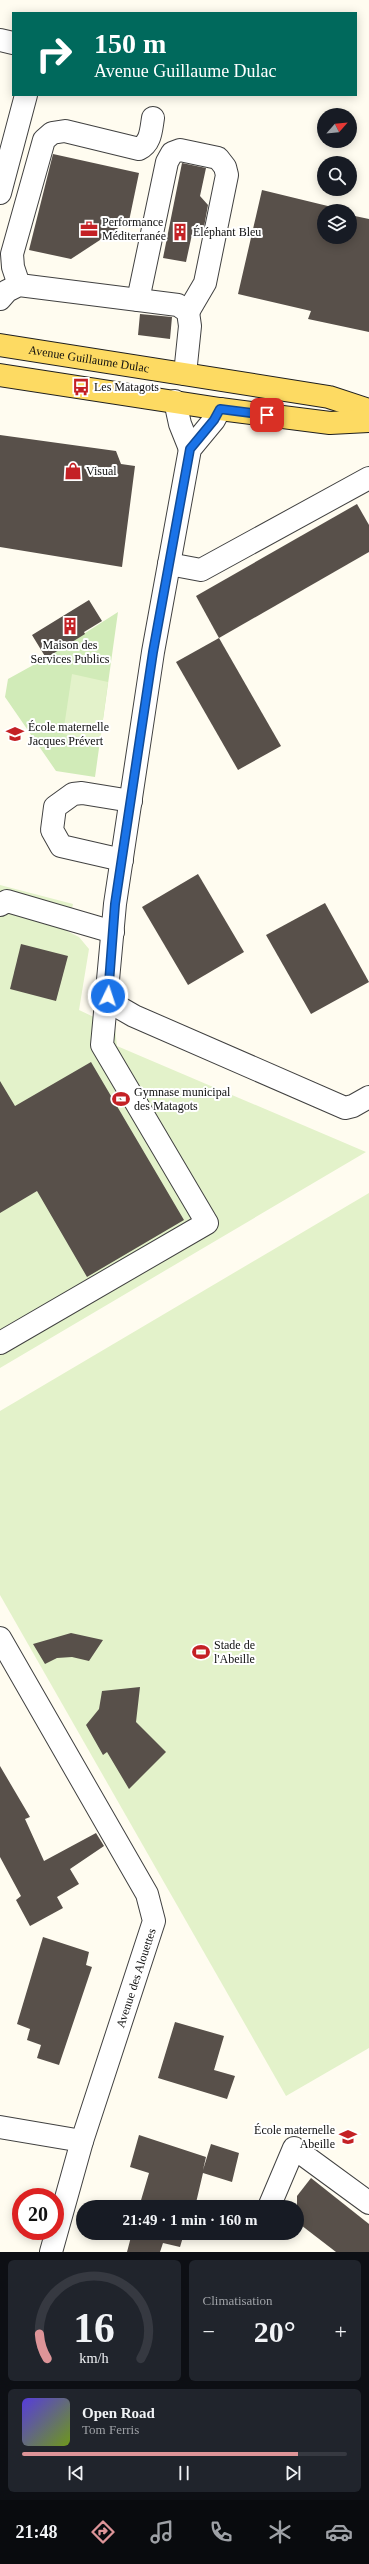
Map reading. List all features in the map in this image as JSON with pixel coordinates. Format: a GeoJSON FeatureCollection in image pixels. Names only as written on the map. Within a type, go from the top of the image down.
{"type":"FeatureCollection","features":[{"type":"Feature","properties":{"kind":"main road","name":"Avenue Guillaume Dulac"},"geometry":{"type":"LineString","coordinates":[[0,345],[226,379],[329,397],[369,410]]}},
{"type":"Feature","properties":{"kind":"main road"},"geometry":{"type":"LineString","coordinates":[[175,401],[182,373]]}},
{"type":"Feature","properties":{"kind":"main road"},"geometry":{"type":"LineString","coordinates":[[0,375],[220,409],[330,423],[369,421]]}},
{"type":"Feature","properties":{"kind":"main road"},"geometry":{"type":"LineString","coordinates":[[220,409],[226,379]]}},
{"type":"Feature","properties":{"kind":"street"},"geometry":{"type":"LineString","coordinates":[[0,40],[12,44]]}},
{"type":"Feature","properties":{"kind":"street"},"geometry":{"type":"LineString","coordinates":[[0,193],[26,96]]}},
{"type":"Feature","properties":{"kind":"street"},"geometry":{"type":"LineString","coordinates":[[19,286],[13,267],[12,254],[44,140],[52,133],[65,131],[139,149],[145,146],[149,140],[153,118]]}},
{"type":"Feature","properties":{"kind":"street"},"geometry":{"type":"LineString","coordinates":[[149,140],[160,142],[172,154]]}},
{"type":"Feature","properties":{"kind":"street"},"geometry":{"type":"LineString","coordinates":[[138,300],[167,162],[172,154],[180,150],[218,158],[225,167],[227,175],[205,283],[188,312],[190,326],[182,373]]}},
{"type":"Feature","properties":{"kind":"street"},"geometry":{"type":"LineString","coordinates":[[0,299],[7,291],[19,286],[178,305],[188,312]]}},
{"type":"Feature","properties":{"kind":"street"},"geometry":{"type":"LineString","coordinates":[[175,401],[180,424],[190,449]]}},
{"type":"Feature","properties":{"kind":"street"},"geometry":{"type":"LineString","coordinates":[[0,1343],[207,1223],[102,1045],[108,1001],[113,932],[122,860],[153,652],[190,449],[214,420],[220,409]]}},
{"type":"Feature","properties":{"kind":"street"},"geometry":{"type":"LineString","coordinates":[[169,564],[201,570],[369,478]]}},
{"type":"Feature","properties":{"kind":"street"},"geometry":{"type":"LineString","coordinates":[[122,860],[61,846],[52,830],[55,807],[74,794],[82,793],[131,800]]}},
{"type":"Feature","properties":{"kind":"street"},"geometry":{"type":"LineString","coordinates":[[0,905],[7,901],[113,932]]}},
{"type":"Feature","properties":{"kind":"street"},"geometry":{"type":"LineString","coordinates":[[108,1001],[134,1016],[345,1108],[353,1106],[369,1097]]}},
{"type":"Feature","properties":{"kind":"street","name":"Avenue des Alouettes"},"geometry":{"type":"LineString","coordinates":[[0,1638],[147,1894],[154,1921],[82,2141],[51,2252]]}},
{"type":"Feature","properties":{"kind":"street"},"geometry":{"type":"LineString","coordinates":[[0,2127],[82,2141]]}},
{"type":"Feature","properties":{"kind":"street"},"geometry":{"type":"LineString","coordinates":[[272,2200],[294,2148],[369,2203]]}},
{"type":"Feature","properties":{"kind":"green space"},"geometry":{"type":"Polygon","coordinates":[[[118,612],[95,777],[56,771],[5,697],[8,679],[46,658],[118,612]]]}},
{"type":"Feature","properties":{"kind":"green space"},"geometry":{"type":"Polygon","coordinates":[[[72,674],[108,682],[100,741],[63,734],[72,674]]]}},
{"type":"Feature","properties":{"kind":"green space","name":"Gymnase municipal des Matagots"},"geometry":{"type":"Polygon","coordinates":[[[0,885],[73,904],[67,931],[79,937],[89,949],[79,1010],[115,1027],[117,1046],[366,1152],[0,1368],[0,885]]]}},
{"type":"Feature","properties":{"kind":"green space","name":"Stade de l'Abeille"},"geometry":{"type":"Polygon","coordinates":[[[369,1193],[369,2048],[286,2096],[0,1595],[0,1411],[369,1193]]]}},
{"type":"Feature","properties":{"kind":"building"},"geometry":{"type":"Polygon","coordinates":[[[53,154],[139,173],[129,221],[71,259],[29,250],[53,154]]]}},
{"type":"Feature","properties":{"kind":"building","name":"Éléphant Bleu"},"geometry":{"type":"Polygon","coordinates":[[[182,163],[206,168],[200,196],[208,205],[204,227],[194,225],[186,262],[163,258],[182,163]]]}},
{"type":"Feature","properties":{"kind":"building"},"geometry":{"type":"Polygon","coordinates":[[[262,190],[320,204],[317,204],[317,244],[357,244],[357,216],[369,219],[369,332],[308,319],[311,311],[238,294],[262,190]]]}},
{"type":"Feature","properties":{"kind":"building"},"geometry":{"type":"Polygon","coordinates":[[[140,314],[172,317],[170,339],[138,335],[140,314]]]}},
{"type":"Feature","properties":{"kind":"building"},"geometry":{"type":"Polygon","coordinates":[[[0,435],[116,451],[121,464],[135,466],[122,567],[0,547],[0,435]]]}},
{"type":"Feature","properties":{"kind":"building"},"geometry":{"type":"Polygon","coordinates":[[[357,504],[369,525],[369,552],[219,638],[196,596],[357,504]]]}},
{"type":"Feature","properties":{"kind":"building","name":"Maison des Services Publics"},"geometry":{"type":"Polygon","coordinates":[[[89,600],[102,621],[84,632],[85,634],[46,658],[32,635],[89,600]]]}},
{"type":"Feature","properties":{"kind":"building"},"geometry":{"type":"Polygon","coordinates":[[[219,638],[281,746],[238,770],[176,662],[219,638]]]}},
{"type":"Feature","properties":{"kind":"building"},"geometry":{"type":"Polygon","coordinates":[[[198,874],[244,952],[188,985],[142,907],[198,874]]]}},
{"type":"Feature","properties":{"kind":"building"},"geometry":{"type":"Polygon","coordinates":[[[325,903],[369,982],[311,1014],[266,935],[325,903]]]}},
{"type":"Feature","properties":{"kind":"building"},"geometry":{"type":"Polygon","coordinates":[[[21,944],[68,956],[56,1001],[10,989],[21,944]]]}},
{"type":"Feature","properties":{"kind":"building"},"geometry":{"type":"Polygon","coordinates":[[[91,1062],[184,1220],[87,1277],[37,1191],[0,1213],[0,1081],[15,1106],[91,1062]]]}},
{"type":"Feature","properties":{"kind":"building"},"geometry":{"type":"Polygon","coordinates":[[[71,1633],[103,1640],[89,1661],[72,1657],[57,1658],[45,1664],[33,1644],[71,1633]]]}},
{"type":"Feature","properties":{"kind":"building"},"geometry":{"type":"Polygon","coordinates":[[[140,1687],[136,1722],[166,1752],[129,1789],[107,1752],[103,1755],[86,1725],[99,1709],[102,1691],[140,1687]]]}},
{"type":"Feature","properties":{"kind":"building"},"geometry":{"type":"Polygon","coordinates":[[[0,1766],[30,1817],[25,1819],[44,1861],[96,1833],[104,1846],[70,1869],[79,1884],[57,1897],[63,1908],[30,1926],[16,1900],[21,1896],[0,1857],[0,1766]]]}},
{"type":"Feature","properties":{"kind":"building"},"geometry":{"type":"Polygon","coordinates":[[[43,1937],[89,1952],[86,1965],[92,1967],[59,2065],[37,2058],[41,2045],[27,2040],[30,2029],[17,2024],[43,1937]]]}},
{"type":"Feature","properties":{"kind":"building"},"geometry":{"type":"Polygon","coordinates":[[[175,2022],[224,2036],[214,2070],[235,2076],[227,2099],[158,2078],[175,2022]]]}},
{"type":"Feature","properties":{"kind":"building"},"geometry":{"type":"Polygon","coordinates":[[[139,2135],[206,2157],[203,2170],[211,2144],[239,2153],[232,2182],[203,2173],[197,2200],[141,2200],[149,2173],[130,2167],[139,2135]]]}},
{"type":"Feature","properties":{"kind":"building"},"geometry":{"type":"Polygon","coordinates":[[[311,2178],[369,2224],[369,2252],[336,2252],[304,2227],[304,2200],[297,2200],[297,2196],[311,2178]]]}},
{"type":"Feature","properties":{"kind":"building"},"geometry":{"type":"Polygon","coordinates":[[[130,2240],[182,2240],[180,2247],[163,2243],[160,2252],[127,2252],[130,2240]]]}},
{"type":"Feature","properties":{"kind":"place","name":"Performance Méditerranée"},"geometry":{"type":"Point","coordinates":[89,229]}},
{"type":"Feature","properties":{"kind":"place","name":"Éléphant Bleu"},"geometry":{"type":"Point","coordinates":[180,232]}},
{"type":"Feature","properties":{"kind":"place","name":"Les Matagots"},"geometry":{"type":"Point","coordinates":[81,387]}},
{"type":"Feature","properties":{"kind":"place","name":"Visual"},"geometry":{"type":"Point","coordinates":[73,471]}},
{"type":"Feature","properties":{"kind":"place","name":"Maison des Services Publics"},"geometry":{"type":"Point","coordinates":[70,626]}},
{"type":"Feature","properties":{"kind":"place","name":"École maternelle Jacques Prévert"},"geometry":{"type":"Point","coordinates":[15,734]}},
{"type":"Feature","properties":{"kind":"place","name":"Gymnase municipal des Matagots"},"geometry":{"type":"Point","coordinates":[121,1099]}},
{"type":"Feature","properties":{"kind":"place","name":"Stade de l'Abeille"},"geometry":{"type":"Point","coordinates":[201,1652]}},
{"type":"Feature","properties":{"kind":"place","name":"École maternelle Abeille"},"geometry":{"type":"Point","coordinates":[348,2137]}},
{"type":"Feature","properties":{"kind":"route"},"geometry":{"type":"LineString","coordinates":[[108,996],[115,904],[153,652],[190,449],[214,420],[220,409],[267,415]]}}]}
